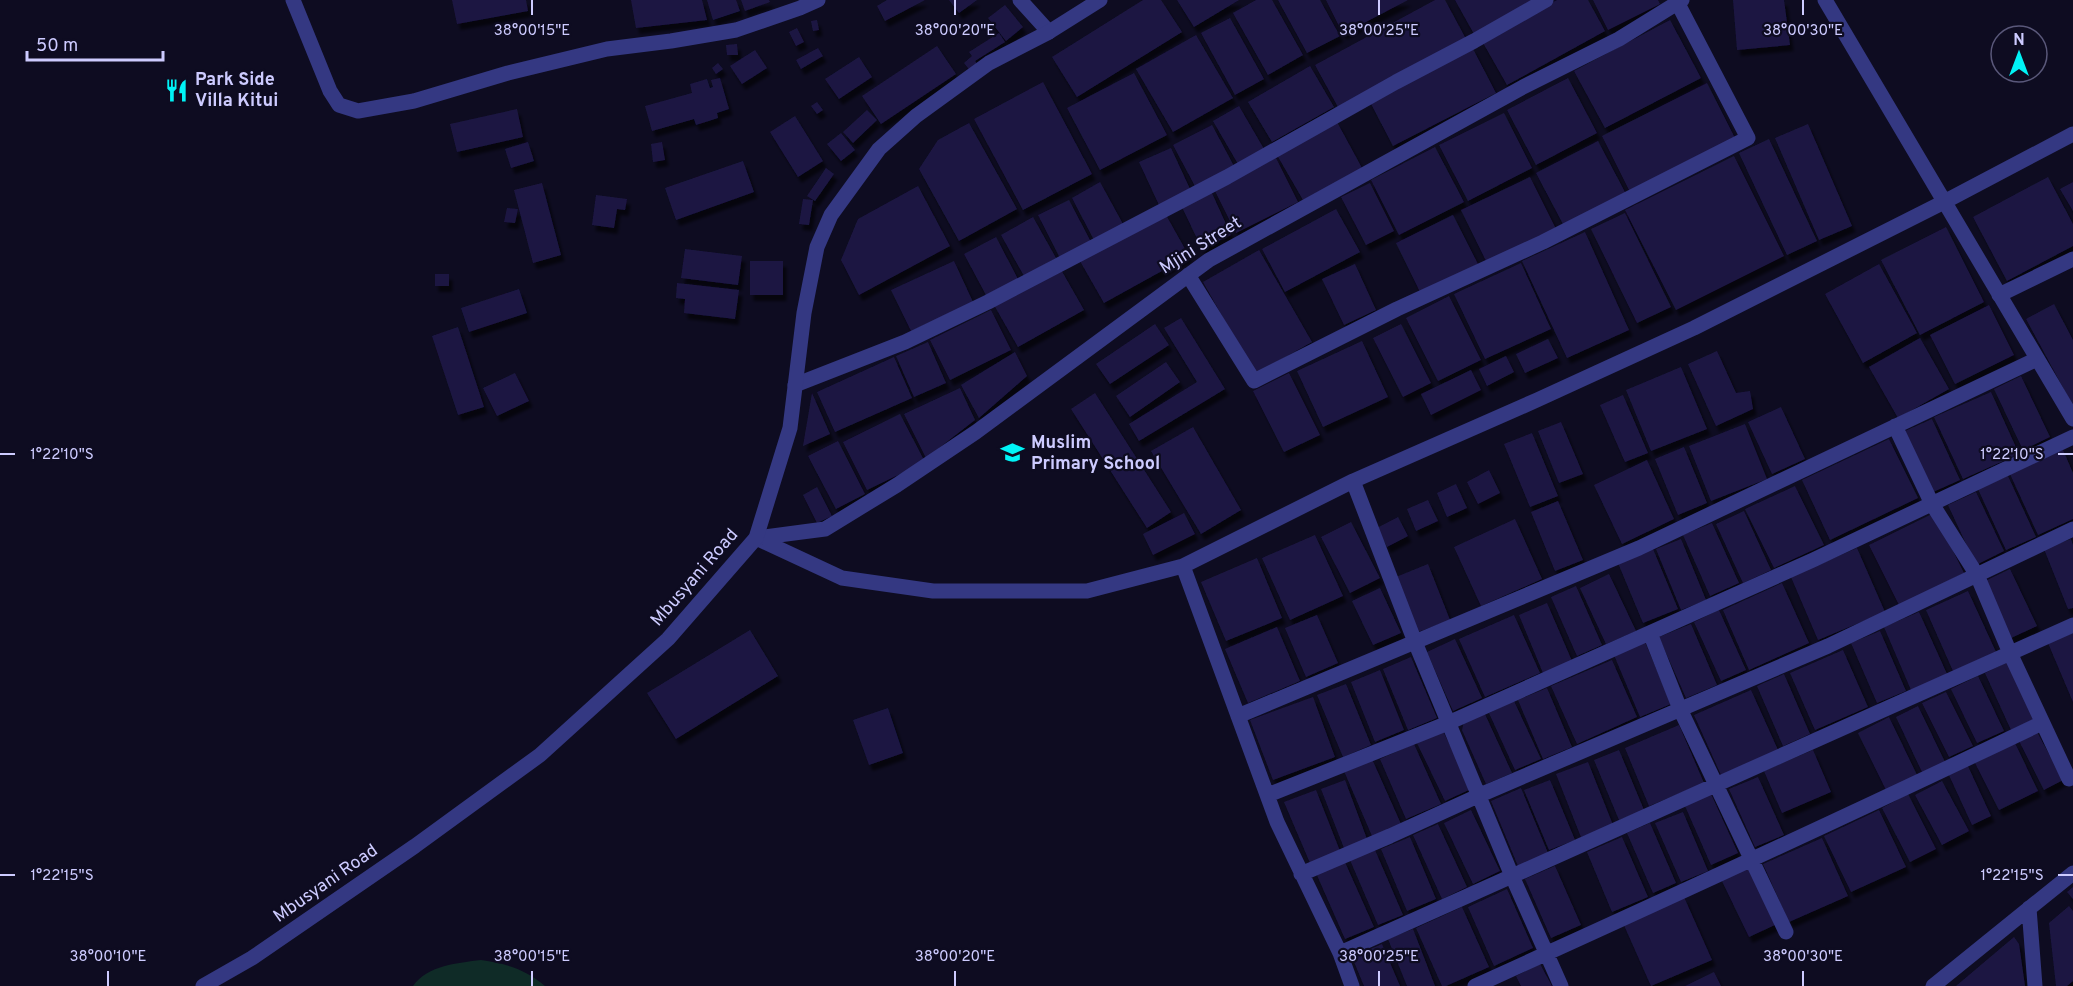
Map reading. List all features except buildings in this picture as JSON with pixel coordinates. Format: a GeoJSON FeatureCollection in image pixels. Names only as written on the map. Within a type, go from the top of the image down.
{"type":"FeatureCollection","features":[{"type":"Feature","properties":{"kind":"street"},"geometry":{"type":"LineString","coordinates":[[293,0],[330,91],[339,105],[358,111],[414,101],[508,73],[607,49],[736,30],[818,0]]}},
{"type":"Feature","properties":{"kind":"street"},"geometry":{"type":"LineString","coordinates":[[1020,0],[1049,32]]}},
{"type":"Feature","properties":{"kind":"street","name":"Mbusyani Road"},"geometry":{"type":"LineString","coordinates":[[203,986],[252,958],[415,846],[540,755],[668,639],[756,538],[790,428],[804,313],[817,247],[831,215],[879,149],[916,116],[989,63],[1049,32],[1100,0]]}},
{"type":"Feature","properties":{"kind":"street"},"geometry":{"type":"LineString","coordinates":[[795,385],[905,342],[988,302],[1217,182],[1546,0]]}},
{"type":"Feature","properties":{"kind":"street"},"geometry":{"type":"LineString","coordinates":[[1826,0],[2073,419]]}},
{"type":"Feature","properties":{"kind":"street"},"geometry":{"type":"LineString","coordinates":[[1188,275],[1254,381],[1397,309],[1543,242],[1748,138],[1679,1]]}},
{"type":"Feature","properties":{"kind":"street","name":"Mjini Street"},"geometry":{"type":"LineString","coordinates":[[756,538],[825,529],[976,432],[1209,260],[1523,87],[1618,39],[1679,1]]}},
{"type":"Feature","properties":{"kind":"street"},"geometry":{"type":"LineString","coordinates":[[756,538],[842,578],[933,591],[1087,591],[1183,566],[1353,481],[1694,328],[2073,134]]}},
{"type":"Feature","properties":{"kind":"street"},"geometry":{"type":"LineString","coordinates":[[1999,295],[2073,259]]}},
{"type":"Feature","properties":{"kind":"street"},"geometry":{"type":"LineString","coordinates":[[1238,717],[1639,548],[2037,359]]}},
{"type":"Feature","properties":{"kind":"street"},"geometry":{"type":"LineString","coordinates":[[1895,426],[1932,504],[1977,575],[2010,653],[2069,779]]}},
{"type":"Feature","properties":{"kind":"street"},"geometry":{"type":"LineString","coordinates":[[1268,795],[1448,723],[1813,560],[2073,437]]}},
{"type":"Feature","properties":{"kind":"street"},"geometry":{"type":"LineString","coordinates":[[1353,481],[1448,723],[1561,986]]}},
{"type":"Feature","properties":{"kind":"street"},"geometry":{"type":"LineString","coordinates":[[1301,874],[1828,646],[2073,529]]}},
{"type":"Feature","properties":{"kind":"street"},"geometry":{"type":"LineString","coordinates":[[1183,566],[1277,822],[1340,953],[1352,986]]}},
{"type":"Feature","properties":{"kind":"street"},"geometry":{"type":"LineString","coordinates":[[1340,953],[2073,625]]}},
{"type":"Feature","properties":{"kind":"street"},"geometry":{"type":"LineString","coordinates":[[1650,633],[1680,709],[1786,932]]}},
{"type":"Feature","properties":{"kind":"street"},"geometry":{"type":"LineString","coordinates":[[1475,986],[1888,797],[2042,723]]}},
{"type":"Feature","properties":{"kind":"street"},"geometry":{"type":"LineString","coordinates":[[1939,983],[2073,873]]}},
{"type":"Feature","properties":{"kind":"street"},"geometry":{"type":"LineString","coordinates":[[2029,908],[2035,986]]}},
{"type":"Feature","properties":{"kind":"green space"},"geometry":{"type":"Polygon","coordinates":[[[481,960],[515,968],[545,986],[413,986],[419,979],[435,969],[481,960]]]}},
{"type":"Feature","properties":{"kind":"place","name":"Park Side Villa Kitui"},"geometry":{"type":"Point","coordinates":[177,90]}},
{"type":"Feature","properties":{"kind":"place","name":"Muslim Primary School"},"geometry":{"type":"Point","coordinates":[1013,453]}}]}
